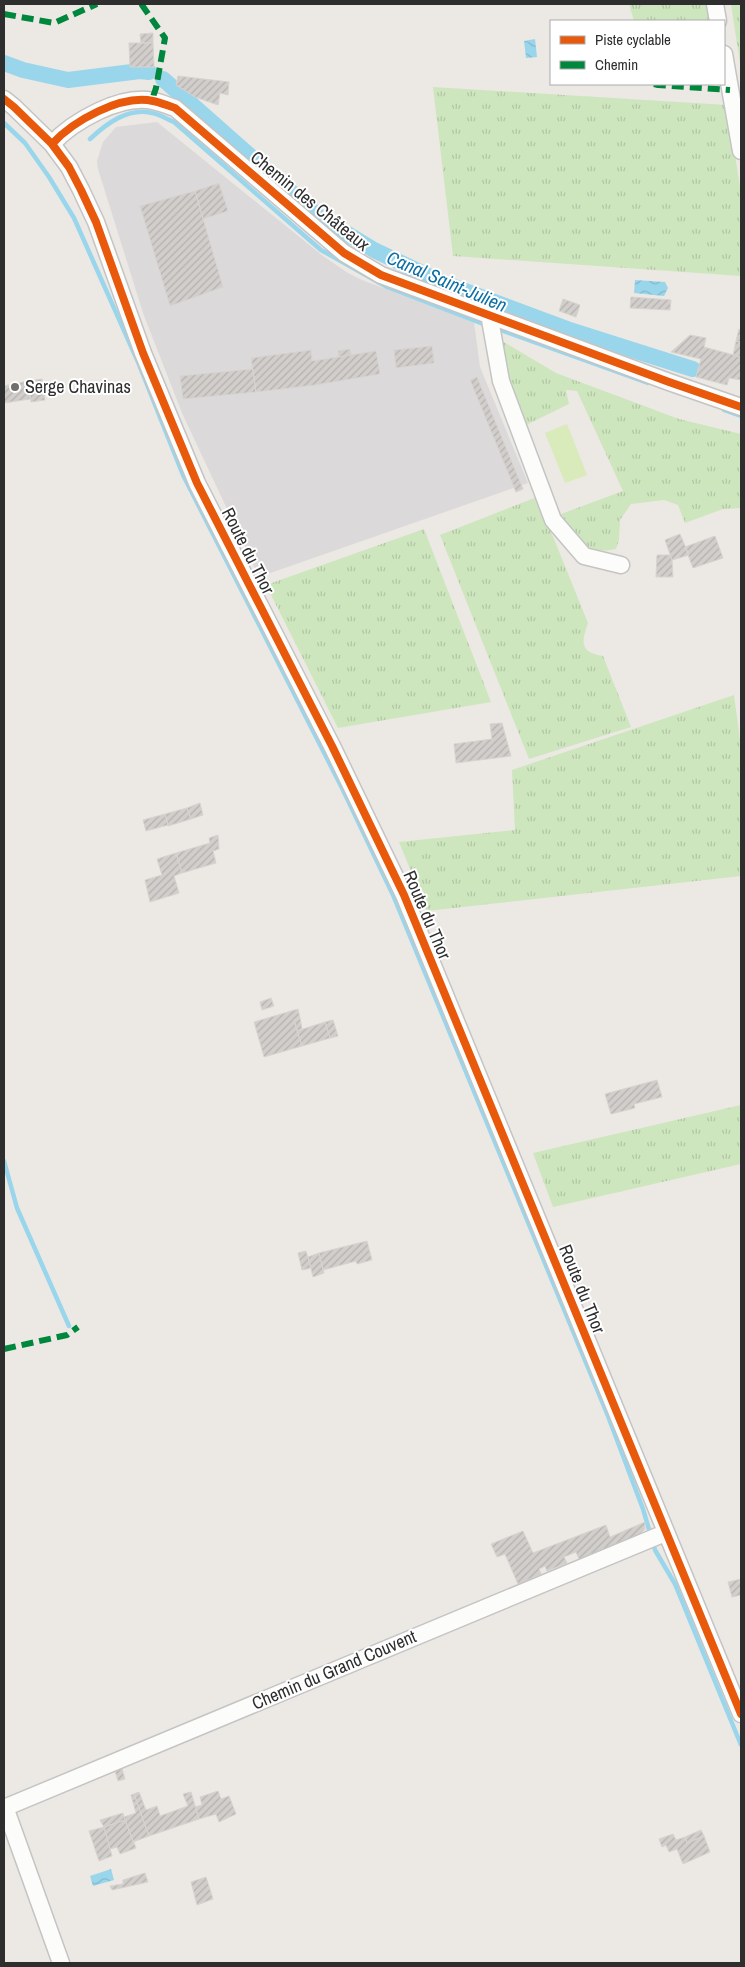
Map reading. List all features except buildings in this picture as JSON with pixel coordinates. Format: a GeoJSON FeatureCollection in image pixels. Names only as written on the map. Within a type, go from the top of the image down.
{"type":"FeatureCollection","features":[{"type":"Feature","properties":{"kind":"street"},"geometry":{"type":"LineString","coordinates":[[715,4],[718,20]]}},
{"type":"Feature","properties":{"kind":"street"},"geometry":{"type":"LineString","coordinates":[[725,60],[741,151]]}},
{"type":"Feature","properties":{"kind":"street"},"geometry":{"type":"LineString","coordinates":[[4,99],[52,144]]}},
{"type":"Feature","properties":{"kind":"street","name":"Chemin des Châteaux"},"geometry":{"type":"LineString","coordinates":[[52,144],[62,133],[102,110],[126,101],[152,100],[175,108],[344,253],[381,275],[741,407]]}},
{"type":"Feature","properties":{"kind":"street","name":"Route du Thor"},"geometry":{"type":"LineString","coordinates":[[52,144],[69,167],[96,222],[143,353],[197,483],[332,746],[404,895],[741,1714]]}},
{"type":"Feature","properties":{"kind":"street"},"geometry":{"type":"LineString","coordinates":[[489,314],[501,381],[553,520],[584,556],[621,565]]}},
{"type":"Feature","properties":{"kind":"street","name":"Chemin du Grand Couvent"},"geometry":{"type":"LineString","coordinates":[[4,1807],[665,1533]]}},
{"type":"Feature","properties":{"kind":"street"},"geometry":{"type":"LineString","coordinates":[[4,1807],[61,1963]]}},
{"type":"Feature","properties":{"kind":"shaded area"},"geometry":{"type":"Polygon","coordinates":[[[157,122],[323,256],[348,273],[474,322],[480,367],[528,483],[259,577],[182,413],[143,313],[98,169],[97,161],[103,142],[116,127],[157,122]]]}},
{"type":"Feature","properties":{"kind":"green space"},"geometry":{"type":"Polygon","coordinates":[[[629,4],[706,4],[709,20],[634,20],[629,4]]]}},
{"type":"Feature","properties":{"kind":"green space"},"geometry":{"type":"Polygon","coordinates":[[[731,4],[741,4],[741,70],[731,4]]]}},
{"type":"Feature","properties":{"kind":"green space"},"geometry":{"type":"Polygon","coordinates":[[[433,87],[727,105],[741,193],[741,276],[453,256],[433,87]]]}},
{"type":"Feature","properties":{"kind":"green space"},"geometry":{"type":"Polygon","coordinates":[[[502,341],[556,373],[679,419],[741,434],[741,508],[723,509],[685,523],[678,505],[664,500],[631,504],[620,520],[619,540],[616,549],[596,550],[582,543],[561,514],[623,491],[577,391],[566,390],[569,404],[526,425],[508,381],[502,341]]]}},
{"type":"Feature","properties":{"kind":"green space"},"geometry":{"type":"Polygon","coordinates":[[[567,424],[587,475],[565,483],[545,433],[567,424]]]}},
{"type":"Feature","properties":{"kind":"green space"},"geometry":{"type":"Polygon","coordinates":[[[537,497],[588,623],[584,636],[584,646],[590,652],[603,656],[631,727],[529,759],[440,535],[537,497]]]}},
{"type":"Feature","properties":{"kind":"green space"},"geometry":{"type":"Polygon","coordinates":[[[424,529],[491,702],[338,728],[266,585],[424,529]]]}},
{"type":"Feature","properties":{"kind":"green space"},"geometry":{"type":"Polygon","coordinates":[[[734,695],[741,748],[741,876],[427,911],[399,842],[515,830],[512,770],[734,695]]]}},
{"type":"Feature","properties":{"kind":"green space"},"geometry":{"type":"Polygon","coordinates":[[[741,1105],[741,1164],[553,1207],[533,1153],[741,1105]]]}},
{"type":"Feature","properties":{"kind":"water"},"geometry":{"type":"Polygon","coordinates":[[[535,39],[537,57],[526,58],[524,41],[535,39]]]}},
{"type":"Feature","properties":{"kind":"water"},"geometry":{"type":"Polygon","coordinates":[[[635,280],[665,282],[668,288],[664,296],[634,293],[635,280]]]}},
{"type":"Feature","properties":{"kind":"water"},"geometry":{"type":"Polygon","coordinates":[[[111,1869],[114,1880],[93,1886],[90,1876],[111,1869]]]}},
{"type":"Feature","properties":{"kind":"waterway","name":"Canal Saint-Julien"},"geometry":{"type":"LineString","coordinates":[[4,63],[23,70],[68,80],[140,71],[149,72]]}},
{"type":"Feature","properties":{"kind":"waterway","name":"Canal Saint-Julien"},"geometry":{"type":"LineString","coordinates":[[163,79],[318,216],[374,250],[441,282],[567,329],[693,369]]}},
{"type":"Feature","properties":{"kind":"waterway"},"geometry":{"type":"LineString","coordinates":[[90,139],[118,118],[134,112],[155,114],[174,122],[321,250],[387,287],[486,325]]}},
{"type":"Feature","properties":{"kind":"waterway"},"geometry":{"type":"LineString","coordinates":[[4,123],[25,143],[74,218],[138,362],[183,475],[343,790],[393,895],[608,1416],[643,1509],[655,1550],[675,1584],[741,1745]]}},
{"type":"Feature","properties":{"kind":"waterway"},"geometry":{"type":"LineString","coordinates":[[495,328],[648,383]]}},
{"type":"Feature","properties":{"kind":"waterway"},"geometry":{"type":"LineString","coordinates":[[724,410],[741,416]]}},
{"type":"Feature","properties":{"kind":"waterway"},"geometry":{"type":"LineString","coordinates":[[4,1161],[17,1208],[69,1326]]}},
{"type":"Feature","properties":{"kind":"marked path"},"geometry":{"type":"LineString","coordinates":[[4,14],[54,23],[97,4]]}},
{"type":"Feature","properties":{"kind":"marked path"},"geometry":{"type":"LineString","coordinates":[[143,4],[165,38],[152,100]]}},
{"type":"Feature","properties":{"kind":"marked path"},"geometry":{"type":"LineString","coordinates":[[658,85],[730,90]]}},
{"type":"Feature","properties":{"kind":"marked path"},"geometry":{"type":"LineString","coordinates":[[4,1349],[67,1335],[78,1327]]}},
{"type":"Feature","properties":{"kind":"cycle path"},"geometry":{"type":"LineString","coordinates":[[4,99],[52,144],[69,167],[81,190],[96,222],[143,353],[197,483],[332,746],[404,895],[741,1714]]}},
{"type":"Feature","properties":{"kind":"cycle path"},"geometry":{"type":"LineString","coordinates":[[52,144],[85,118],[113,105],[140,100],[156,102],[175,108],[344,253],[381,275],[741,407]]}},
{"type":"Feature","properties":{"kind":"place","name":"Serge Chavinas"},"geometry":{"type":"Point","coordinates":[15,387]}}]}
